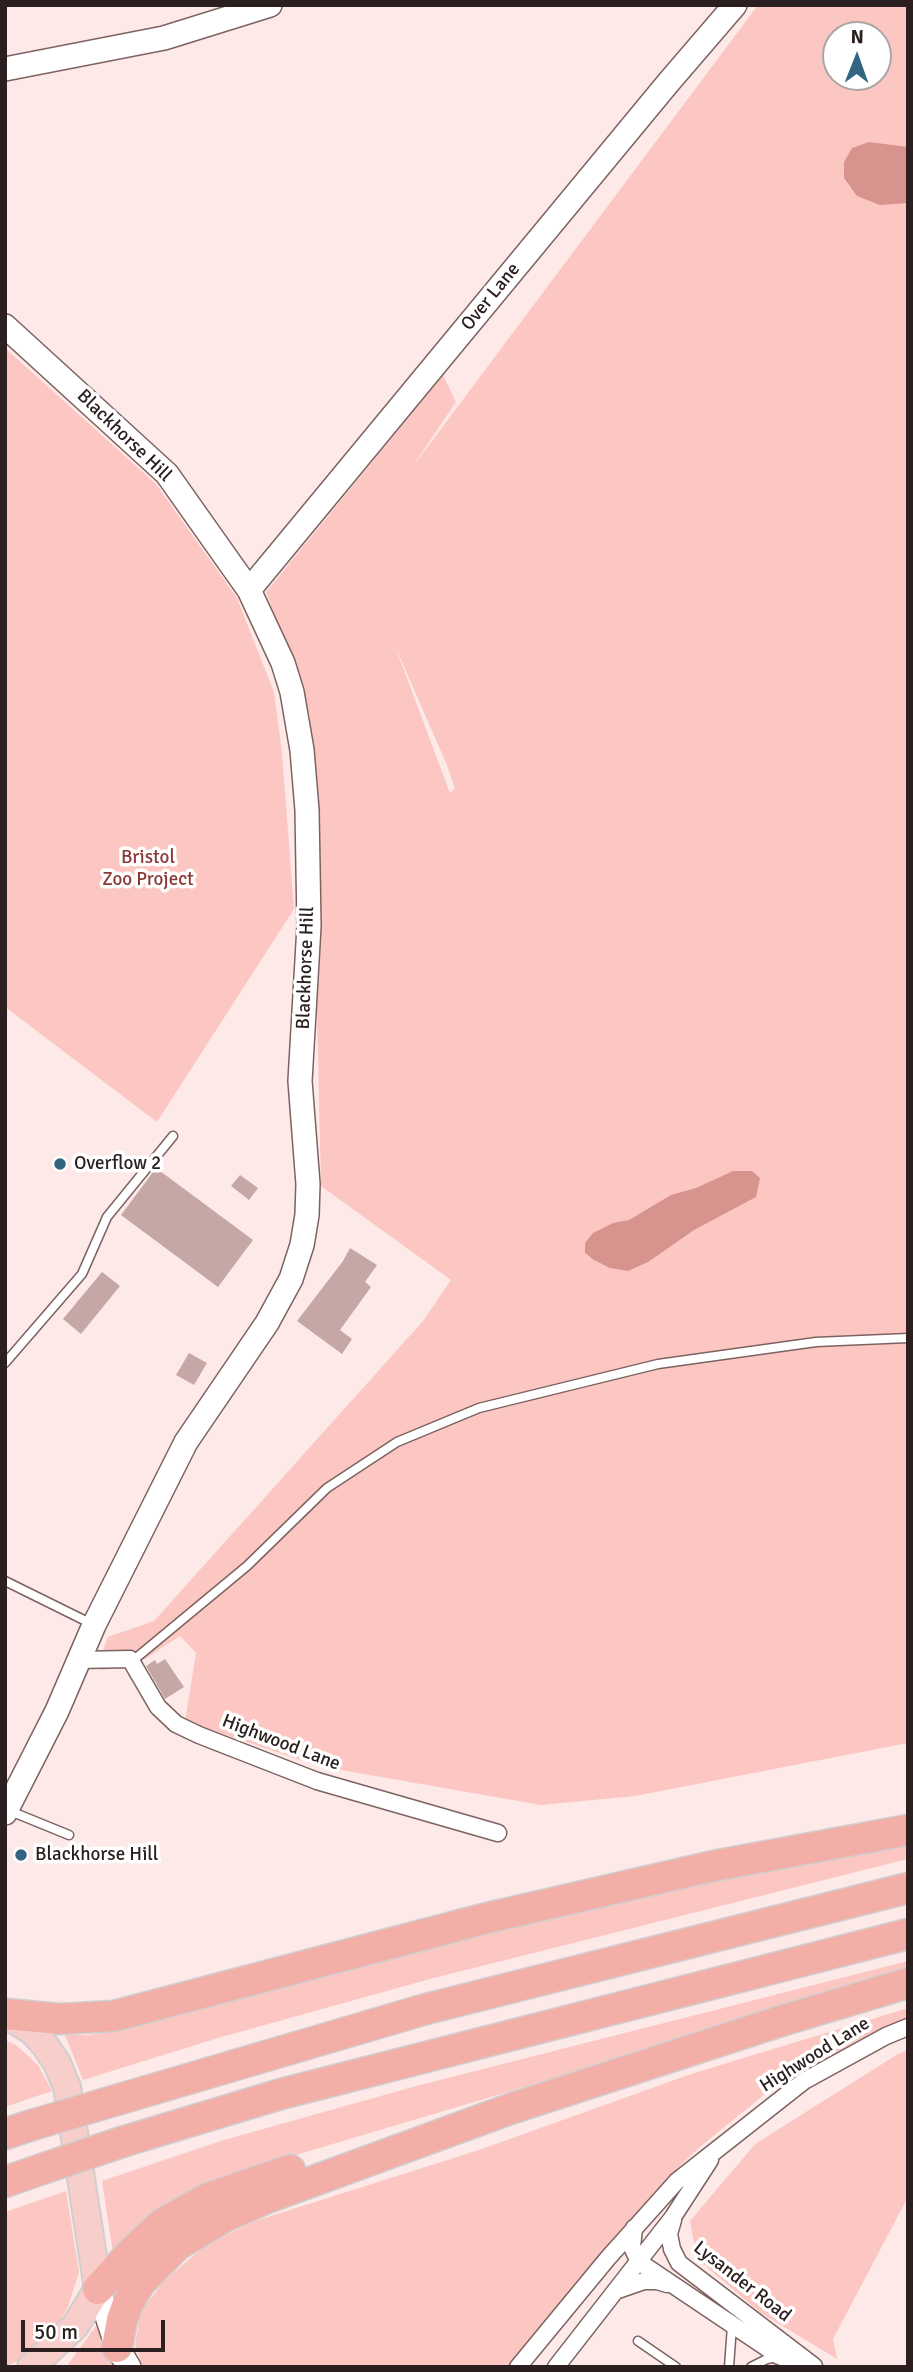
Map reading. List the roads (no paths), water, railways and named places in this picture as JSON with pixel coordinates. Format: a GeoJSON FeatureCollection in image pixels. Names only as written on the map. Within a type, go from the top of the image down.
{"type":"FeatureCollection","features":[{"type":"Feature","properties":{"kind":"highway"},"geometry":{"type":"LineString","coordinates":[[6,2014],[60,2019],[114,2015],[500,1915],[713,1866],[908,1829]]}},
{"type":"Feature","properties":{"kind":"highway"},"geometry":{"type":"LineString","coordinates":[[18,2130],[426,2010],[908,1888]]}},
{"type":"Feature","properties":{"kind":"highway"},"geometry":{"type":"LineString","coordinates":[[5,2182],[125,2141],[281,2094],[908,1934]]}},
{"type":"Feature","properties":{"kind":"highway"},"geometry":{"type":"LineString","coordinates":[[123,2357],[122,2320],[140,2283],[177,2245],[224,2217],[510,2109],[781,2021],[908,1983]]}},
{"type":"Feature","properties":{"kind":"highway"},"geometry":{"type":"LineString","coordinates":[[98,2289],[162,2224],[209,2198],[294,2168],[408,2148]]}},
{"type":"Feature","properties":{"kind":"main road"},"geometry":{"type":"LineString","coordinates":[[5,69],[164,38],[270,5]]}},
{"type":"Feature","properties":{"kind":"main road","name":"Over Lane"},"geometry":{"type":"LineString","coordinates":[[249,590],[659,93],[735,5]]}},
{"type":"Feature","properties":{"kind":"main road","name":"Blackhorse Hill"},"geometry":{"type":"LineString","coordinates":[[5,326],[167,474],[249,590],[283,663],[292,692],[303,750],[309,926],[300,1081],[308,1184],[307,1215],[302,1245],[291,1279],[267,1323],[186,1442],[94,1625],[57,1711],[6,1812]]}},
{"type":"Feature","properties":{"kind":"main road"},"geometry":{"type":"LineString","coordinates":[[6,2014],[32,2031],[44,2044],[57,2063],[67,2087],[98,2289],[123,2357]]}},
{"type":"Feature","properties":{"kind":"main road"},"geometry":{"type":"LineString","coordinates":[[46,2367],[98,2289]]}},
{"type":"Feature","properties":{"kind":"main road"},"geometry":{"type":"LineString","coordinates":[[31,2367],[75,2326]]}},
{"type":"Feature","properties":{"kind":"street"},"geometry":{"type":"LineString","coordinates":[[79,1660],[130,1659]]}},
{"type":"Feature","properties":{"kind":"street","name":"Highwood Lane"},"geometry":{"type":"LineString","coordinates":[[130,1659],[158,1707],[176,1724],[317,1781],[498,1833]]}},
{"type":"Feature","properties":{"kind":"street","name":"Highwood Lane"},"geometry":{"type":"LineString","coordinates":[[519,2367],[634,2228],[677,2181],[804,2081],[886,2036],[908,2027]]}},
{"type":"Feature","properties":{"kind":"street","name":"Highwood Lane"},"geometry":{"type":"LineString","coordinates":[[556,2367],[673,2217],[715,2152]]}},
{"type":"Feature","properties":{"kind":"street","name":"Lysander Road"},"geometry":{"type":"LineString","coordinates":[[673,2217],[669,2234],[679,2263],[814,2367]]}},
{"type":"Feature","properties":{"kind":"street"},"geometry":{"type":"LineString","coordinates":[[634,2228],[632,2247],[639,2262],[669,2285]]}},
{"type":"Feature","properties":{"kind":"street"},"geometry":{"type":"LineString","coordinates":[[617,2291],[644,2281],[669,2285]]}},
{"type":"Feature","properties":{"kind":"street","name":"Lysander Road"},"geometry":{"type":"LineString","coordinates":[[669,2285],[779,2356],[805,2367]]}},
{"type":"Feature","properties":{"kind":"lane"},"geometry":{"type":"LineString","coordinates":[[5,1363],[82,1274],[107,1217],[173,1136]]}},
{"type":"Feature","properties":{"kind":"lane"},"geometry":{"type":"LineString","coordinates":[[130,1659],[136,1658],[247,1566],[327,1488],[397,1442],[479,1408],[658,1364],[816,1342],[908,1338]]}},
{"type":"Feature","properties":{"kind":"lane"},"geometry":{"type":"LineString","coordinates":[[5,1581],[94,1625]]}},
{"type":"Feature","properties":{"kind":"lane"},"geometry":{"type":"LineString","coordinates":[[6,1812],[69,1835]]}},
{"type":"Feature","properties":{"kind":"lane"},"geometry":{"type":"LineString","coordinates":[[729,2367],[732,2326]]}},
{"type":"Feature","properties":{"kind":"lane"},"geometry":{"type":"LineString","coordinates":[[638,2341],[676,2367]]}},
{"type":"Feature","properties":{"kind":"lane"},"geometry":{"type":"LineString","coordinates":[[751,2367],[779,2356]]}},
{"type":"Feature","properties":{"kind":"place","name":"Overflow 2"},"geometry":{"type":"Point","coordinates":[60,1164]}},
{"type":"Feature","properties":{"kind":"place","name":"Blackhorse Hill"},"geometry":{"type":"Point","coordinates":[21,1855]}},
{"type":"Feature","properties":{"kind":"park label","name":"Bristol Zoo Project"},"geometry":{"type":"Point","coordinates":[148,869]}}]}
